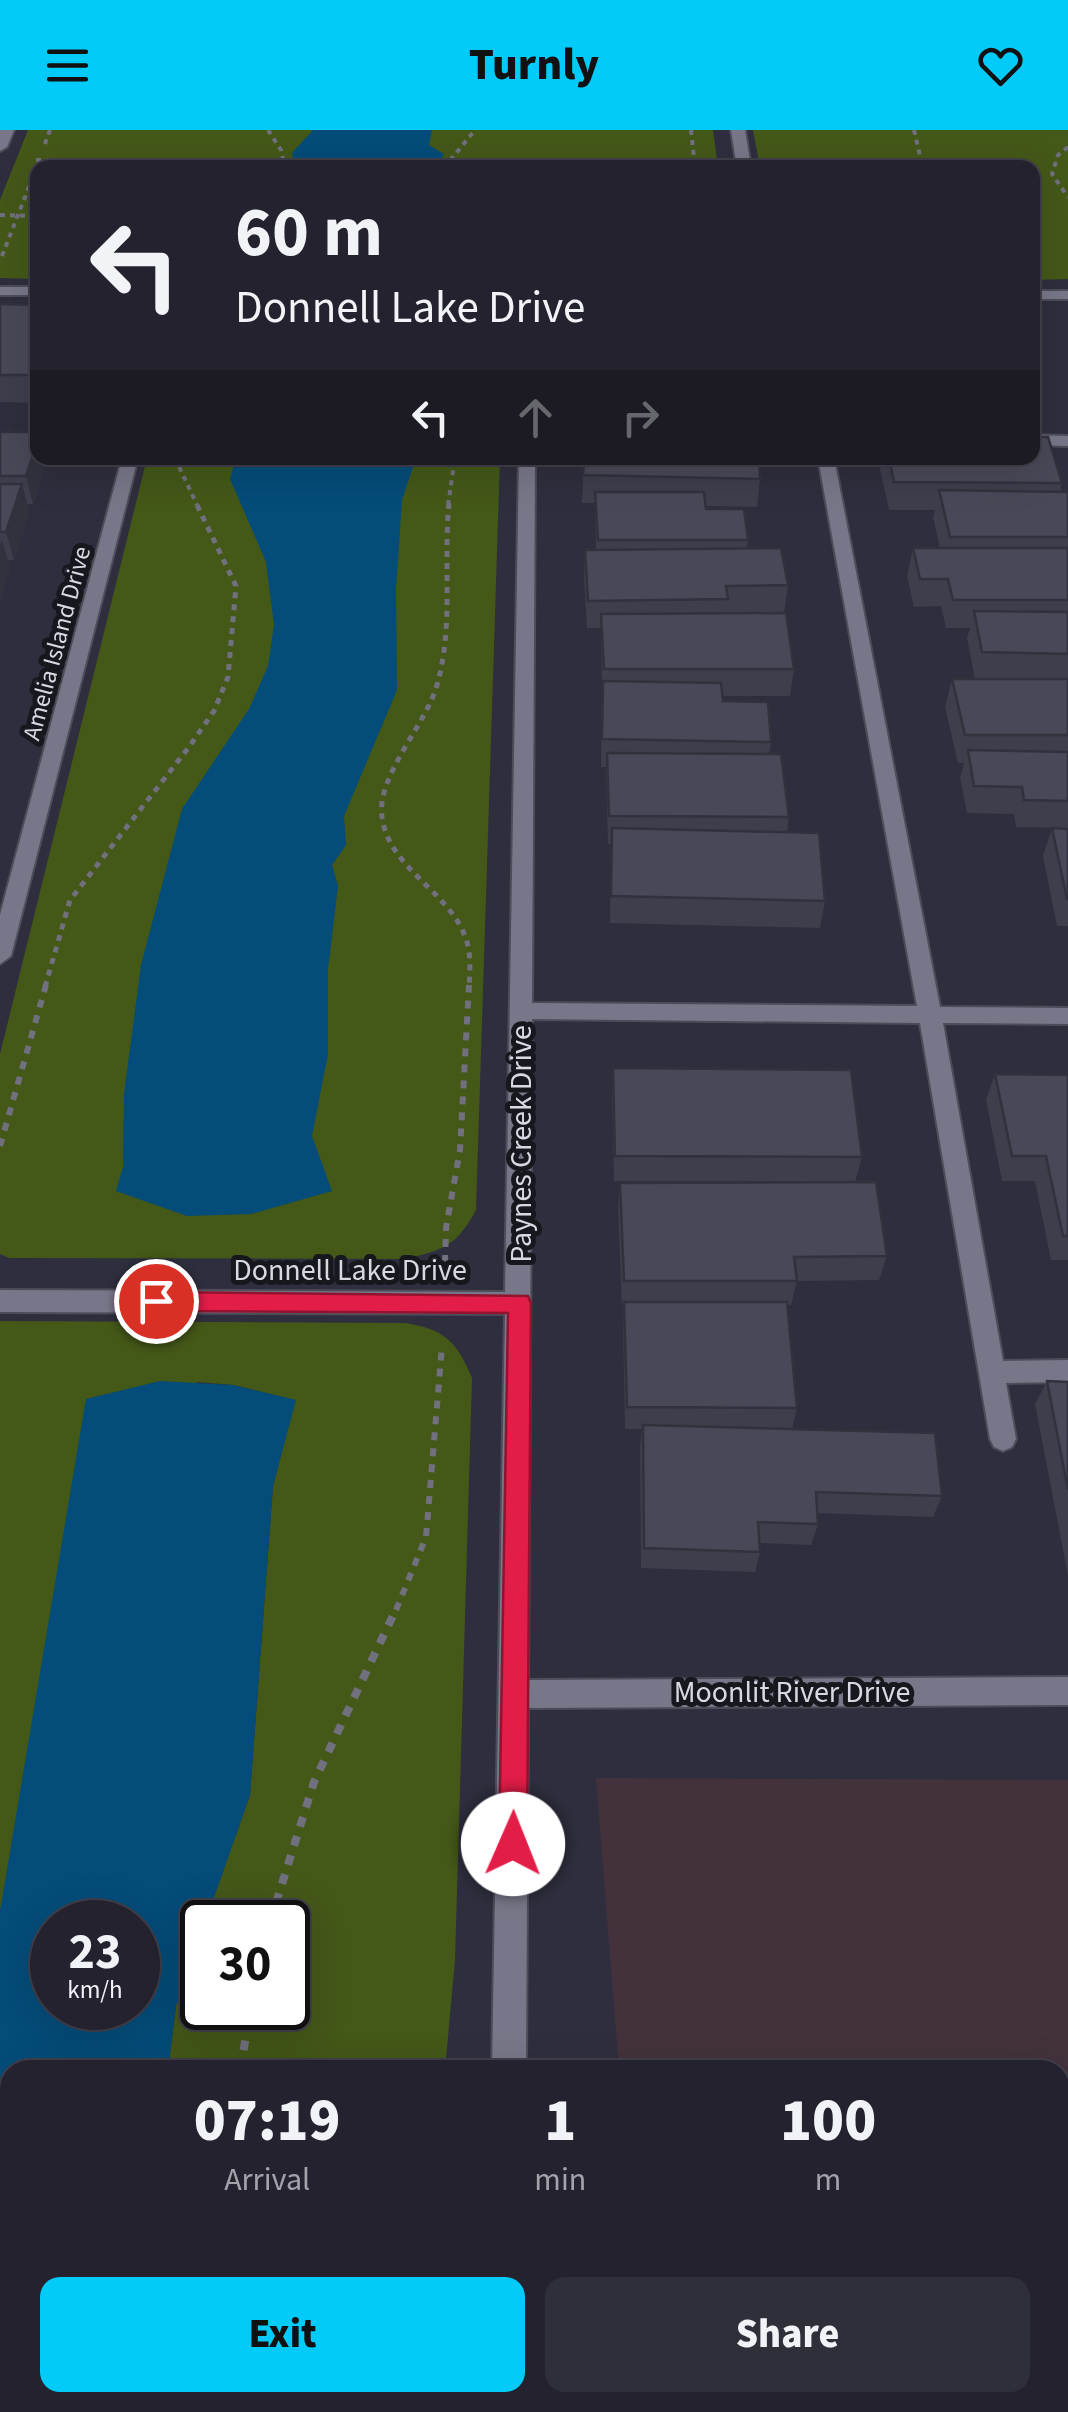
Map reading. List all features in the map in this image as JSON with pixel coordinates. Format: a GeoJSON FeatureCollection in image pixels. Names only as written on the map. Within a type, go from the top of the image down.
{"type":"FeatureCollection","features":[{"type":"Feature","properties":{"kind":"street"},"geometry":{"type":"LineString","coordinates":[[0,147],[7,130]]}},
{"type":"Feature","properties":{"kind":"street"},"geometry":{"type":"LineString","coordinates":[[738,130],[742,160]]}},
{"type":"Feature","properties":{"kind":"street"},"geometry":{"type":"LineString","coordinates":[[0,290],[30,291]]}},
{"type":"Feature","properties":{"kind":"street"},"geometry":{"type":"LineString","coordinates":[[1040,296],[1067,298]]}},
{"type":"Feature","properties":{"kind":"street"},"geometry":{"type":"LineString","coordinates":[[1040,440],[1068,440]]}},
{"type":"Feature","properties":{"kind":"street","name":"Amelia Island Drive"},"geometry":{"type":"LineString","coordinates":[[0,956],[128,465]]}},
{"type":"Feature","properties":{"kind":"street","name":"Paynes Creek Drive"},"geometry":{"type":"LineString","coordinates":[[509,2060],[527,465]]}},
{"type":"Feature","properties":{"kind":"street"},"geometry":{"type":"LineString","coordinates":[[827,465],[930,1014],[1004,1439]]}},
{"type":"Feature","properties":{"kind":"street"},"geometry":{"type":"LineString","coordinates":[[522,1011],[1068,1016]]}},
{"type":"Feature","properties":{"kind":"street","name":"Donnell Lake Drive"},"geometry":{"type":"LineString","coordinates":[[0,1301],[520,1303]]}},
{"type":"Feature","properties":{"kind":"street"},"geometry":{"type":"LineString","coordinates":[[992,1372],[1068,1371]]}},
{"type":"Feature","properties":{"kind":"street","name":"Moonlit River Drive"},"geometry":{"type":"LineString","coordinates":[[516,1694],[1068,1691]]}},
{"type":"Feature","properties":{"kind":"path"},"geometry":{"type":"LineString","coordinates":[[50,130],[39,160],[133,160]]}},
{"type":"Feature","properties":{"kind":"path"},"geometry":{"type":"LineString","coordinates":[[268,130],[283,160]]}},
{"type":"Feature","properties":{"kind":"path"},"geometry":{"type":"LineString","coordinates":[[451,160],[475,130]]}},
{"type":"Feature","properties":{"kind":"path"},"geometry":{"type":"LineString","coordinates":[[604,160],[694,160],[691,130]]}},
{"type":"Feature","properties":{"kind":"path"},"geometry":{"type":"LineString","coordinates":[[914,130],[922,160]]}},
{"type":"Feature","properties":{"kind":"path"},"geometry":{"type":"LineString","coordinates":[[1068,147],[1058,155],[1052,174],[1068,197]]}},
{"type":"Feature","properties":{"kind":"path"},"geometry":{"type":"LineString","coordinates":[[888,160],[953,160]]}},
{"type":"Feature","properties":{"kind":"path"},"geometry":{"type":"LineString","coordinates":[[0,262],[30,184]]}},
{"type":"Feature","properties":{"kind":"path"},"geometry":{"type":"LineString","coordinates":[[0,215],[30,216]]}},
{"type":"Feature","properties":{"kind":"path"},"geometry":{"type":"LineString","coordinates":[[0,1146],[70,900],[189,747],[214,711],[228,677],[236,586],[178,465]]}},
{"type":"Feature","properties":{"kind":"path"},"geometry":{"type":"LineString","coordinates":[[277,1900],[314,1782],[411,1578],[426,1537],[432,1500],[446,1228],[460,1150],[470,968],[467,939],[394,845],[382,821],[382,801],[424,722],[438,684],[444,646],[446,509],[454,465]]}},
{"type":"Feature","properties":{"kind":"path"},"geometry":{"type":"LineString","coordinates":[[242,2060],[247,2030]]}},
{"type":"Feature","properties":{"kind":"shaded area"},"geometry":{"type":"Polygon","coordinates":[[[596,1778],[1068,1780],[1068,2060],[618,2060],[596,1778]]]}},
{"type":"Feature","properties":{"kind":"green space"},"geometry":{"type":"Polygon","coordinates":[[[28,130],[713,130],[717,160],[30,160],[30,279],[0,278],[0,200],[28,130]]]}},
{"type":"Feature","properties":{"kind":"green space"},"geometry":{"type":"Polygon","coordinates":[[[753,130],[1068,130],[1068,279],[1040,280],[1040,160],[759,160],[753,130]]]}},
{"type":"Feature","properties":{"kind":"green space"},"geometry":{"type":"Polygon","coordinates":[[[145,465],[500,465],[476,1210],[462,1232],[448,1245],[405,1259],[9,1258],[0,1254],[0,1054],[145,465]]]}},
{"type":"Feature","properties":{"kind":"green space"},"geometry":{"type":"Polygon","coordinates":[[[0,1321],[406,1323],[431,1329],[455,1347],[472,1378],[455,1960],[446,2060],[169,2060],[180,1994],[180,2030],[310,2030],[310,1900],[213,1900],[250,1795],[273,1486],[295,1400],[233,1385],[197,1382],[0,1911],[0,1321]]]}},
{"type":"Feature","properties":{"kind":"water"},"geometry":{"type":"Polygon","coordinates":[[[313,130],[432,130],[429,145],[444,154],[440,160],[294,160],[292,153],[313,130]]]}},
{"type":"Feature","properties":{"kind":"water"},"geometry":{"type":"Polygon","coordinates":[[[234,465],[414,465],[402,500],[396,589],[397,690],[344,816],[346,845],[332,865],[338,886],[328,969],[328,1054],[312,1136],[332,1191],[251,1214],[187,1216],[116,1191],[123,1167],[124,1094],[141,965],[182,809],[249,709],[268,666],[274,625],[266,562],[230,479],[234,465]]]}},
{"type":"Feature","properties":{"kind":"water"},"geometry":{"type":"Polygon","coordinates":[[[160,1381],[233,1385],[296,1400],[273,1486],[250,1795],[213,1900],[180,1900],[180,1995],[169,2060],[0,2060],[0,1911],[86,1399],[160,1381]]]}},
{"type":"Feature","properties":{"kind":"building"},"geometry":{"type":"Polygon","coordinates":[[[0,304],[30,305],[30,375],[0,375],[0,304]]]}},
{"type":"Feature","properties":{"kind":"building"},"geometry":{"type":"Polygon","coordinates":[[[0,432],[30,432],[26,476],[0,476],[0,432]]]}},
{"type":"Feature","properties":{"kind":"building"},"geometry":{"type":"Polygon","coordinates":[[[1040,437],[1048,437],[1062,483],[894,482],[890,465],[1040,465],[1040,437]]]}},
{"type":"Feature","properties":{"kind":"building"},"geometry":{"type":"Polygon","coordinates":[[[584,465],[759,465],[760,479],[583,475],[584,465]]]}},
{"type":"Feature","properties":{"kind":"building"},"geometry":{"type":"Polygon","coordinates":[[[0,484],[22,484],[6,532],[0,532],[0,484]]]}},
{"type":"Feature","properties":{"kind":"building"},"geometry":{"type":"Polygon","coordinates":[[[939,490],[1068,492],[1068,537],[950,537],[939,490]]]}},
{"type":"Feature","properties":{"kind":"building"},"geometry":{"type":"Polygon","coordinates":[[[595,492],[704,492],[706,509],[744,509],[748,540],[598,540],[595,492]]]}},
{"type":"Feature","properties":{"kind":"building"},"geometry":{"type":"Polygon","coordinates":[[[781,548],[788,585],[726,586],[728,599],[588,601],[585,550],[781,548]]]}},
{"type":"Feature","properties":{"kind":"building"},"geometry":{"type":"Polygon","coordinates":[[[913,548],[1068,548],[1068,600],[953,600],[948,579],[920,579],[913,548]]]}},
{"type":"Feature","properties":{"kind":"building"},"geometry":{"type":"Polygon","coordinates":[[[974,611],[1068,612],[1068,654],[982,652],[974,611]]]}},
{"type":"Feature","properties":{"kind":"building"},"geometry":{"type":"Polygon","coordinates":[[[786,613],[794,669],[604,669],[601,614],[786,613]]]}},
{"type":"Feature","properties":{"kind":"building"},"geometry":{"type":"Polygon","coordinates":[[[952,679],[1068,679],[1068,735],[965,735],[952,679]]]}},
{"type":"Feature","properties":{"kind":"building"},"geometry":{"type":"Polygon","coordinates":[[[603,681],[721,683],[723,701],[768,702],[771,742],[602,739],[603,681]]]}},
{"type":"Feature","properties":{"kind":"building"},"geometry":{"type":"Polygon","coordinates":[[[968,750],[1068,752],[1068,801],[1024,800],[1022,787],[974,786],[968,750]]]}},
{"type":"Feature","properties":{"kind":"building"},"geometry":{"type":"Polygon","coordinates":[[[607,753],[781,754],[789,817],[609,816],[607,753]]]}},
{"type":"Feature","properties":{"kind":"building"},"geometry":{"type":"Polygon","coordinates":[[[612,828],[819,833],[825,901],[611,896],[612,828]]]}},
{"type":"Feature","properties":{"kind":"building"},"geometry":{"type":"Polygon","coordinates":[[[1052,828],[1068,829],[1068,899],[1067,899],[1052,828]]]}},
{"type":"Feature","properties":{"kind":"building"},"geometry":{"type":"Polygon","coordinates":[[[613,1068],[851,1070],[862,1157],[615,1156],[613,1068]]]}},
{"type":"Feature","properties":{"kind":"building"},"geometry":{"type":"Polygon","coordinates":[[[995,1074],[1068,1075],[1068,1236],[1063,1236],[1046,1156],[1012,1156],[995,1074]]]}},
{"type":"Feature","properties":{"kind":"building"},"geometry":{"type":"Polygon","coordinates":[[[876,1182],[887,1256],[794,1257],[797,1281],[624,1281],[620,1183],[876,1182]]]}},
{"type":"Feature","properties":{"kind":"building"},"geometry":{"type":"Polygon","coordinates":[[[624,1302],[787,1302],[797,1408],[627,1407],[624,1302]]]}},
{"type":"Feature","properties":{"kind":"building"},"geometry":{"type":"Polygon","coordinates":[[[1047,1381],[1068,1382],[1068,1490],[1047,1381]]]}},
{"type":"Feature","properties":{"kind":"building"},"geometry":{"type":"Polygon","coordinates":[[[643,1425],[935,1433],[942,1496],[816,1492],[818,1524],[758,1522],[760,1552],[644,1548],[643,1425]]]}},
{"type":"Feature","properties":{"kind":"route"},"geometry":{"type":"LineString","coordinates":[[156,1301],[520,1303],[513,1844]]}}]}
